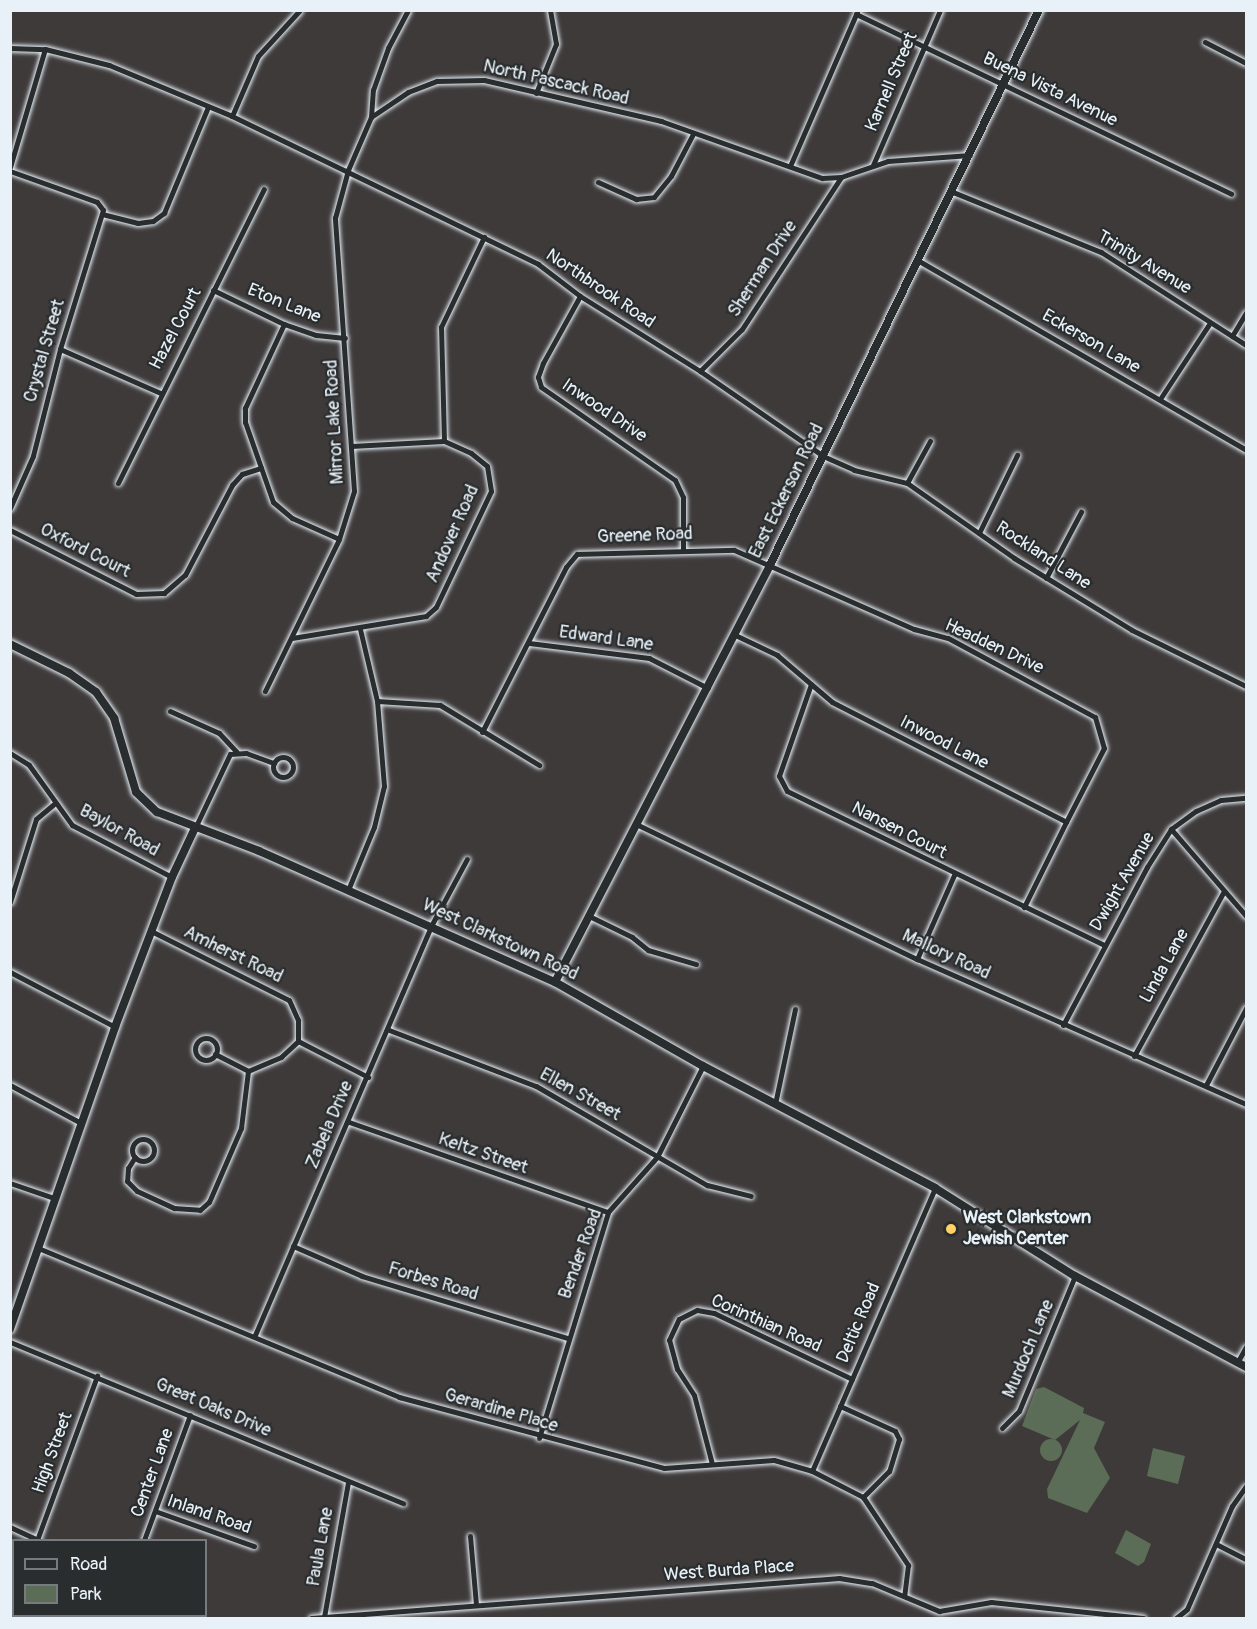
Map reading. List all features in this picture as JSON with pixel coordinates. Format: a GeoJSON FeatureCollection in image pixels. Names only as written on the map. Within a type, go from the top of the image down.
{"type":"FeatureCollection","features":[{"type":"Feature","properties":{"kind":"street"},"geometry":{"type":"LineString","coordinates":[[232,116],[258,56],[300,10]]}},
{"type":"Feature","properties":{"kind":"street"},"geometry":{"type":"LineString","coordinates":[[10,48],[45,49],[90,57],[232,116],[348,170],[371,117],[373,90],[388,48],[408,10]]}},
{"type":"Feature","properties":{"kind":"street"},"geometry":{"type":"LineString","coordinates":[[536,93],[555,44],[550,10]]}},
{"type":"Feature","properties":{"kind":"street","name":"Karnell Street"},"geometry":{"type":"LineString","coordinates":[[873,165],[939,10]]}},
{"type":"Feature","properties":{"kind":"street","name":"East Eckerson Road"},"geometry":{"type":"LineString","coordinates":[[555,982],[770,564],[920,261],[1039,10]]}},
{"type":"Feature","properties":{"kind":"street"},"geometry":{"type":"LineString","coordinates":[[790,166],[857,12]]}},
{"type":"Feature","properties":{"kind":"street","name":"Buena Vista Avenue"},"geometry":{"type":"LineString","coordinates":[[857,12],[923,47],[1231,194]]}},
{"type":"Feature","properties":{"kind":"street"},"geometry":{"type":"LineString","coordinates":[[1205,42],[1246,63]]}},
{"type":"Feature","properties":{"kind":"street"},"geometry":{"type":"LineString","coordinates":[[45,49],[10,169],[97,202],[102,214],[138,223],[153,221],[164,213],[208,107]]}},
{"type":"Feature","properties":{"kind":"street","name":"North Pascack Road"},"geometry":{"type":"LineString","coordinates":[[371,117],[408,92],[438,81],[484,80],[661,121],[822,178],[841,177],[873,165],[908,158],[970,155]]}},
{"type":"Feature","properties":{"kind":"street"},"geometry":{"type":"LineString","coordinates":[[598,182],[636,199],[654,197],[671,176],[693,134]]}},
{"type":"Feature","properties":{"kind":"street","name":"Northbrook Road"},"geometry":{"type":"LineString","coordinates":[[348,170],[538,264],[580,296],[700,371],[823,456]]}},
{"type":"Feature","properties":{"kind":"street","name":"Mirror Lake Road"},"geometry":{"type":"LineString","coordinates":[[265,691],[339,539],[354,491],[335,218],[348,170]]}},
{"type":"Feature","properties":{"kind":"street","name":"Sherman Drive"},"geometry":{"type":"LineString","coordinates":[[700,371],[742,329],[841,177]]}},
{"type":"Feature","properties":{"kind":"street","name":"Hazel Court"},"geometry":{"type":"LineString","coordinates":[[118,483],[160,393],[264,189]]}},
{"type":"Feature","properties":{"kind":"street","name":"Trinity Avenue"},"geometry":{"type":"LineString","coordinates":[[953,192],[1101,252],[1246,345]]}},
{"type":"Feature","properties":{"kind":"street","name":"Crystal Street"},"geometry":{"type":"LineString","coordinates":[[10,508],[33,456],[60,349],[102,214]]}},
{"type":"Feature","properties":{"kind":"street"},"geometry":{"type":"LineString","coordinates":[[444,441],[441,327],[484,237]]}},
{"type":"Feature","properties":{"kind":"street","name":"Eckerson Lane"},"geometry":{"type":"LineString","coordinates":[[920,261],[1246,450]]}},
{"type":"Feature","properties":{"kind":"street","name":"Eton Lane"},"geometry":{"type":"LineString","coordinates":[[213,290],[284,324],[316,335],[345,338]]}},
{"type":"Feature","properties":{"kind":"street","name":"Inwood Drive"},"geometry":{"type":"LineString","coordinates":[[580,296],[543,363],[538,377],[541,387],[675,480],[682,496],[683,549]]}},
{"type":"Feature","properties":{"kind":"street"},"geometry":{"type":"LineString","coordinates":[[1232,336],[1246,313]]}},
{"type":"Feature","properties":{"kind":"street"},"geometry":{"type":"LineString","coordinates":[[1160,399],[1210,323]]}},
{"type":"Feature","properties":{"kind":"street"},"geometry":{"type":"LineString","coordinates":[[284,324],[245,408],[245,422],[273,502],[292,518],[339,539]]}},
{"type":"Feature","properties":{"kind":"street"},"geometry":{"type":"LineString","coordinates":[[60,349],[160,393]]}},
{"type":"Feature","properties":{"kind":"street","name":"Andover Road"},"geometry":{"type":"LineString","coordinates":[[292,638],[412,621],[436,607],[491,491],[487,466],[471,453],[444,441],[351,446]]}},
{"type":"Feature","properties":{"kind":"street"},"geometry":{"type":"LineString","coordinates":[[907,483],[930,441]]}},
{"type":"Feature","properties":{"kind":"street"},"geometry":{"type":"LineString","coordinates":[[979,533],[1017,454]]}},
{"type":"Feature","properties":{"kind":"street","name":"Rockland Lane"},"geometry":{"type":"LineString","coordinates":[[823,456],[854,470],[907,483],[1046,578],[1132,630],[1246,686]]}},
{"type":"Feature","properties":{"kind":"street","name":"Oxford Court"},"geometry":{"type":"LineString","coordinates":[[10,530],[136,594],[164,593],[184,574],[232,485],[242,474],[261,468]]}},
{"type":"Feature","properties":{"kind":"street"},"geometry":{"type":"LineString","coordinates":[[1046,578],[1081,512]]}},
{"type":"Feature","properties":{"kind":"street","name":"Greene Road"},"geometry":{"type":"LineString","coordinates":[[482,732],[529,644],[566,567],[577,554],[683,549],[734,550],[770,564]]}},
{"type":"Feature","properties":{"kind":"street","name":"Headden Drive"},"geometry":{"type":"LineString","coordinates":[[770,564],[914,629],[948,638],[1095,717],[1104,748],[1066,822]]}},
{"type":"Feature","properties":{"kind":"street"},"geometry":{"type":"LineString","coordinates":[[348,890],[374,826],[384,786],[377,701],[360,629]]}},
{"type":"Feature","properties":{"kind":"street","name":"Inwood Lane"},"geometry":{"type":"LineString","coordinates":[[734,634],[777,655],[832,702],[1066,822]]}},
{"type":"Feature","properties":{"kind":"street","name":"West Clarkstown Road"},"geometry":{"type":"LineString","coordinates":[[10,644],[69,673],[96,692],[114,718],[141,797],[157,812],[348,890],[555,982],[703,1066],[934,1188],[1076,1276],[1246,1367]]}},
{"type":"Feature","properties":{"kind":"street","name":"Edward Lane"},"geometry":{"type":"LineString","coordinates":[[529,644],[649,658],[708,688]]}},
{"type":"Feature","properties":{"kind":"street","name":"Nansen Court"},"geometry":{"type":"LineString","coordinates":[[811,684],[779,776],[780,785],[954,875],[1104,945]]}},
{"type":"Feature","properties":{"kind":"street"},"geometry":{"type":"LineString","coordinates":[[377,701],[440,705],[539,765]]}},
{"type":"Feature","properties":{"kind":"street"},"geometry":{"type":"LineString","coordinates":[[170,711],[219,733],[237,752],[274,764]]}},
{"type":"Feature","properties":{"kind":"street"},"geometry":{"type":"LineString","coordinates":[[10,1329],[115,1027],[172,877],[224,761],[237,752]]}},
{"type":"Feature","properties":{"kind":"street","name":"Baylor Road"},"geometry":{"type":"LineString","coordinates":[[10,753],[28,765],[54,804],[72,825],[172,877]]}},
{"type":"Feature","properties":{"kind":"street","name":"Dwight Avenue"},"geometry":{"type":"LineString","coordinates":[[1063,1025],[1104,945],[1171,829],[1221,800],[1246,798]]}},
{"type":"Feature","properties":{"kind":"street"},"geometry":{"type":"LineString","coordinates":[[10,902],[36,819],[54,804]]}},
{"type":"Feature","properties":{"kind":"street"},"geometry":{"type":"LineString","coordinates":[[1024,907],[1066,822]]}},
{"type":"Feature","properties":{"kind":"street","name":"Mallory Road"},"geometry":{"type":"LineString","coordinates":[[636,824],[917,959],[1246,1104]]}},
{"type":"Feature","properties":{"kind":"street"},"geometry":{"type":"LineString","coordinates":[[1171,829],[1246,916]]}},
{"type":"Feature","properties":{"kind":"street","name":"Zabela Drive"},"geometry":{"type":"LineString","coordinates":[[255,1335],[389,1030],[432,926],[467,859]]}},
{"type":"Feature","properties":{"kind":"street"},"geometry":{"type":"LineString","coordinates":[[917,959],[954,875]]}},
{"type":"Feature","properties":{"kind":"street","name":"Linda Lane"},"geometry":{"type":"LineString","coordinates":[[1134,1056],[1224,891]]}},
{"type":"Feature","properties":{"kind":"street"},"geometry":{"type":"LineString","coordinates":[[589,916],[632,937],[648,950],[696,964]]}},
{"type":"Feature","properties":{"kind":"street","name":"Amherst Road"},"geometry":{"type":"LineString","coordinates":[[151,931],[289,1000],[298,1020],[298,1041]]}},
{"type":"Feature","properties":{"kind":"street"},"geometry":{"type":"LineString","coordinates":[[10,972],[115,1027]]}},
{"type":"Feature","properties":{"kind":"street"},"geometry":{"type":"LineString","coordinates":[[1206,1085],[1246,1008]]}},
{"type":"Feature","properties":{"kind":"street"},"geometry":{"type":"LineString","coordinates":[[775,1104],[795,1009]]}},
{"type":"Feature","properties":{"kind":"street","name":"Ellen Street"},"geometry":{"type":"LineString","coordinates":[[389,1030],[536,1086],[707,1185],[751,1196]]}},
{"type":"Feature","properties":{"kind":"street"},"geometry":{"type":"LineString","coordinates":[[215,1054],[212,1040],[202,1038],[195,1045],[201,1058],[215,1054],[248,1071]]}},
{"type":"Feature","properties":{"kind":"street"},"geometry":{"type":"LineString","coordinates":[[248,1071],[281,1057],[298,1041],[368,1077]]}},
{"type":"Feature","properties":{"kind":"street","name":"Bender Road"},"geometry":{"type":"LineString","coordinates":[[539,1438],[568,1338],[609,1212],[657,1157],[703,1066]]}},
{"type":"Feature","properties":{"kind":"street"},"geometry":{"type":"LineString","coordinates":[[135,1157],[128,1168],[127,1181],[138,1191],[174,1208],[200,1210],[209,1202],[241,1128],[248,1071]]}},
{"type":"Feature","properties":{"kind":"street"},"geometry":{"type":"LineString","coordinates":[[10,1085],[81,1123]]}},
{"type":"Feature","properties":{"kind":"street","name":"Keltz Street"},"geometry":{"type":"LineString","coordinates":[[349,1122],[609,1212]]}},
{"type":"Feature","properties":{"kind":"street"},"geometry":{"type":"LineString","coordinates":[[143,1139],[151,1142],[154,1150],[150,1158],[142,1161],[135,1157],[132,1150],[135,1142],[143,1139]]}},
{"type":"Feature","properties":{"kind":"street"},"geometry":{"type":"LineString","coordinates":[[10,1183],[54,1198]]}},
{"type":"Feature","properties":{"kind":"street","name":"Deltic Road"},"geometry":{"type":"LineString","coordinates":[[812,1471],[934,1188]]}},
{"type":"Feature","properties":{"kind":"street","name":"Forbes Road"},"geometry":{"type":"LineString","coordinates":[[293,1246],[362,1276],[568,1338]]}},
{"type":"Feature","properties":{"kind":"street","name":"Gerardine Place"},"geometry":{"type":"LineString","coordinates":[[38,1248],[255,1335],[399,1398],[539,1438],[664,1468],[774,1460],[812,1471],[863,1497],[908,1565],[904,1596]]}},
{"type":"Feature","properties":{"kind":"street","name":"Murdoch Lane"},"geometry":{"type":"LineString","coordinates":[[1002,1428],[1019,1411],[1076,1276]]}},
{"type":"Feature","properties":{"kind":"street","name":"Corinthian Road"},"geometry":{"type":"LineString","coordinates":[[712,1464],[694,1395],[677,1369],[669,1340],[679,1319],[697,1310],[714,1313],[852,1379]]}},
{"type":"Feature","properties":{"kind":"street","name":"Great Oaks Drive"},"geometry":{"type":"LineString","coordinates":[[10,1342],[98,1376],[403,1503]]}},
{"type":"Feature","properties":{"kind":"street"},"geometry":{"type":"LineString","coordinates":[[1237,1363],[1246,1347]]}},
{"type":"Feature","properties":{"kind":"street","name":"High Street"},"geometry":{"type":"LineString","coordinates":[[38,1539],[98,1376]]}},
{"type":"Feature","properties":{"kind":"street"},"geometry":{"type":"LineString","coordinates":[[840,1406],[895,1431],[899,1439],[890,1471],[863,1497]]}},
{"type":"Feature","properties":{"kind":"street","name":"Center Lane"},"geometry":{"type":"LineString","coordinates":[[144,1539],[190,1415]]}},
{"type":"Feature","properties":{"kind":"street","name":"Paula Lane"},"geometry":{"type":"LineString","coordinates":[[324,1617],[348,1482]]}},
{"type":"Feature","properties":{"kind":"street"},"geometry":{"type":"LineString","coordinates":[[1176,1618],[1187,1609],[1232,1506],[1246,1486]]}},
{"type":"Feature","properties":{"kind":"street","name":"Inland Road"},"geometry":{"type":"LineString","coordinates":[[154,1511],[254,1546]]}},
{"type":"Feature","properties":{"kind":"street"},"geometry":{"type":"LineString","coordinates":[[10,1527],[36,1539]]}},
{"type":"Feature","properties":{"kind":"street"},"geometry":{"type":"LineString","coordinates":[[470,1536],[476,1605]]}},
{"type":"Feature","properties":{"kind":"street"},"geometry":{"type":"LineString","coordinates":[[1216,1544],[1246,1559]]}},
{"type":"Feature","properties":{"kind":"street","name":"West Burda Place"},"geometry":{"type":"LineString","coordinates":[[311,1618],[839,1578],[872,1583],[939,1611],[991,1602],[1143,1618]]}},
{"type":"Feature","properties":{"kind":"green space"},"geometry":{"type":"Polygon","coordinates":[[[1044,1387],[1084,1408],[1083,1413],[1105,1422],[1094,1448],[1110,1478],[1087,1513],[1048,1498],[1047,1489],[1080,1420],[1055,1440],[1022,1426],[1036,1389],[1044,1387]]]}},
{"type":"Feature","properties":{"kind":"green space"},"geometry":{"type":"Polygon","coordinates":[[[1051,1439],[1059,1442],[1062,1450],[1059,1458],[1051,1461],[1043,1458],[1040,1450],[1043,1442],[1051,1439]]]}},
{"type":"Feature","properties":{"kind":"green space"},"geometry":{"type":"Polygon","coordinates":[[[1153,1448],[1185,1456],[1178,1484],[1147,1476],[1153,1448]]]}},
{"type":"Feature","properties":{"kind":"green space"},"geometry":{"type":"Polygon","coordinates":[[[1126,1530],[1151,1544],[1144,1562],[1138,1566],[1115,1553],[1126,1530]]]}},
{"type":"Feature","properties":{"kind":"place","name":"West Clarkstown Jewish Center"},"geometry":{"type":"Point","coordinates":[951,1229]}}]}
